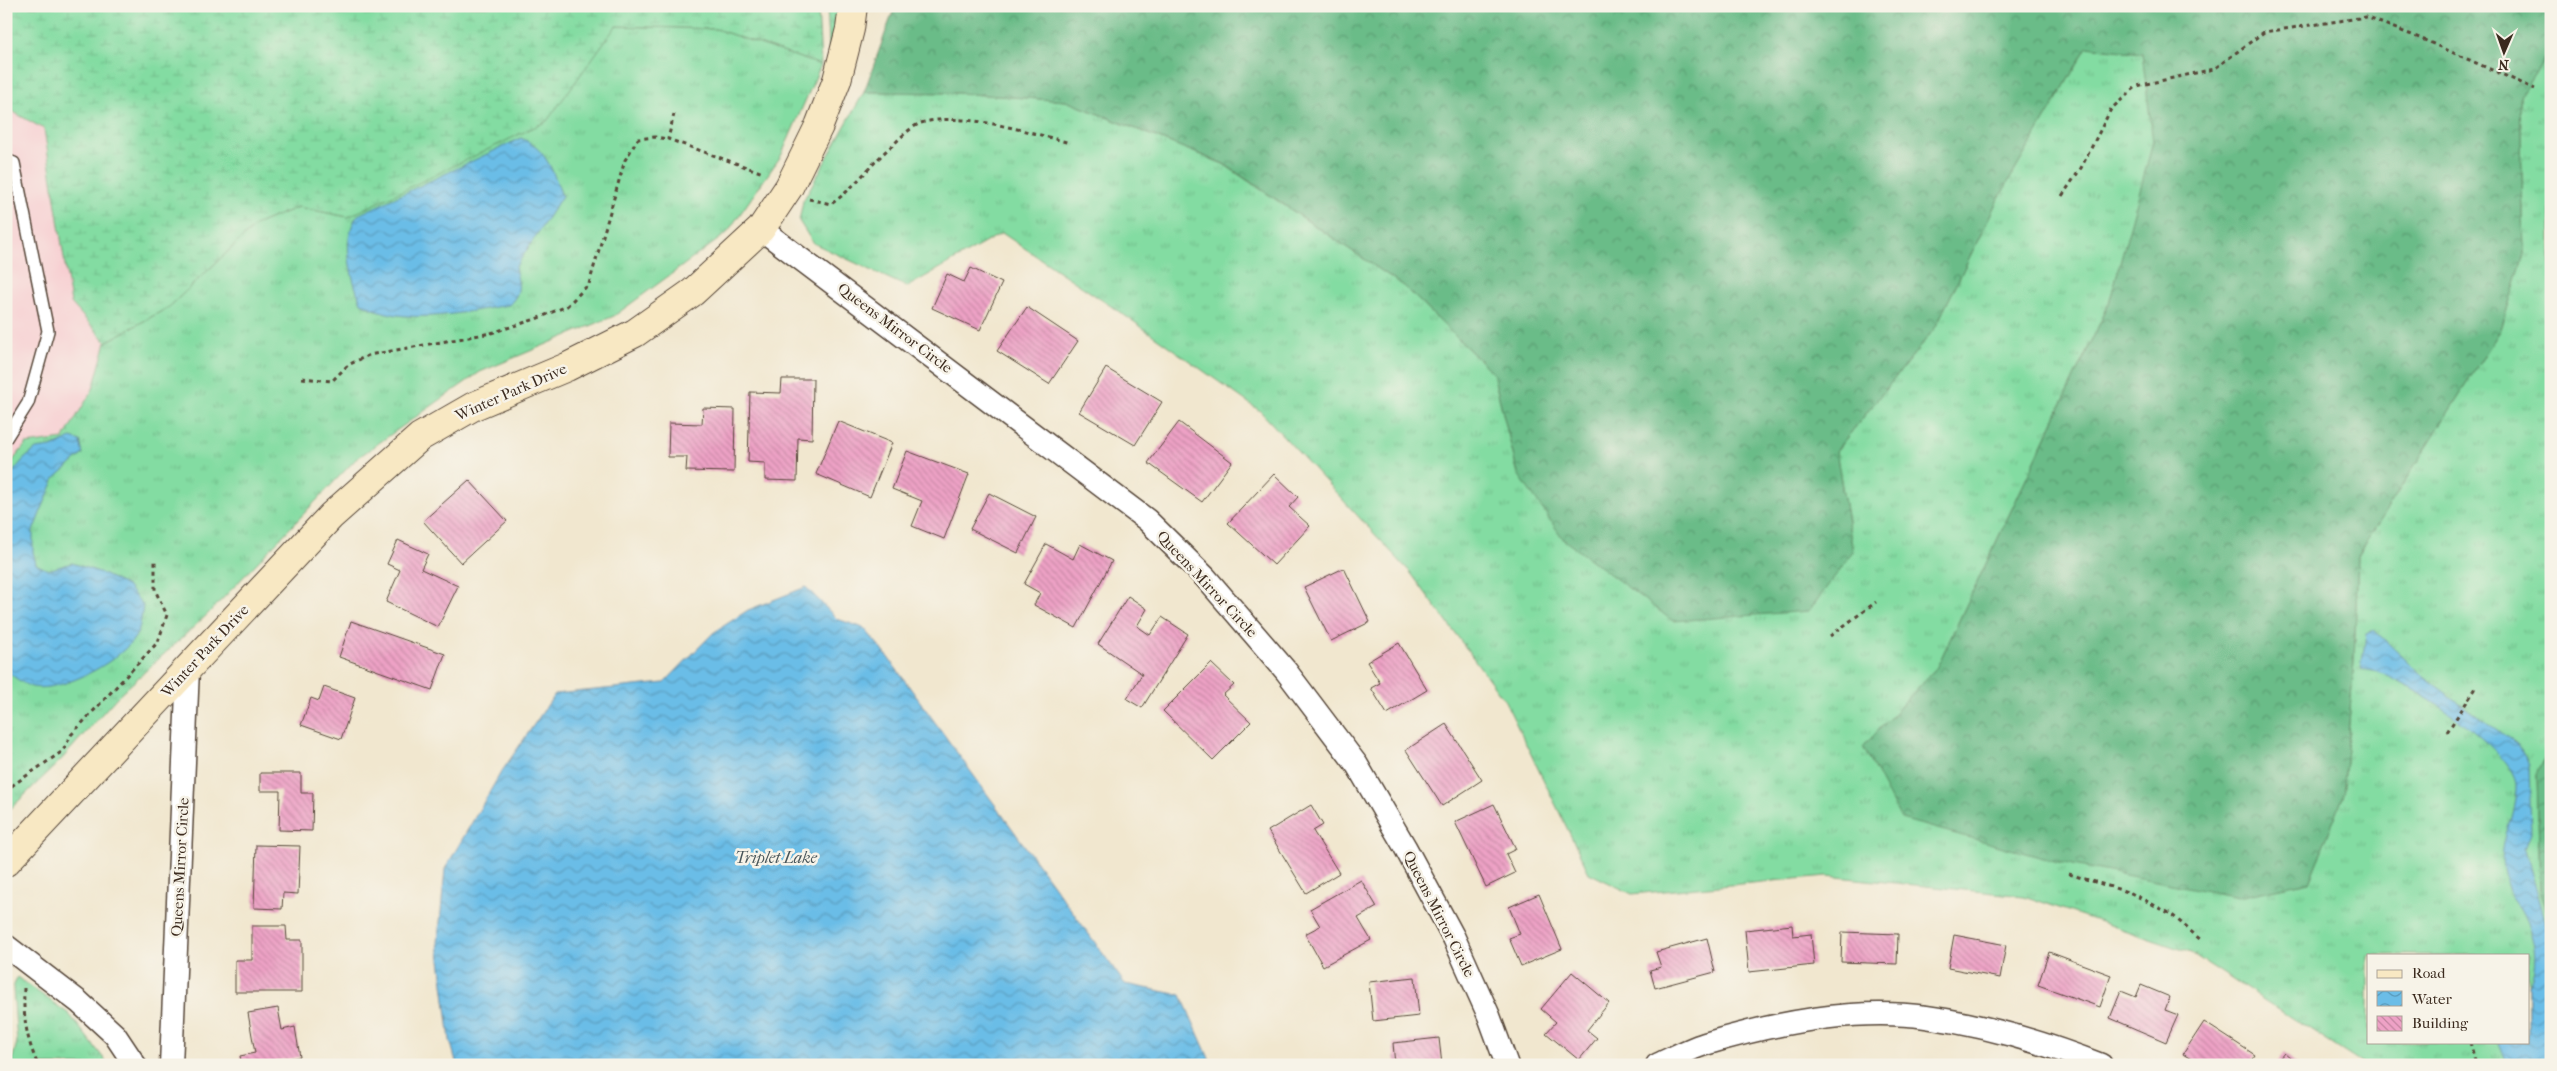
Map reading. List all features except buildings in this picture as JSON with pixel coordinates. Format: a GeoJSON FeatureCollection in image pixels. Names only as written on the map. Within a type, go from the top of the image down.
{"type":"FeatureCollection","features":[{"type":"Feature","properties":{"kind":"street","name":"Winter Park Drive"},"geometry":{"type":"LineString","coordinates":[[6,862],[331,516],[420,437],[474,406],[567,367],[635,333],[693,292],[761,229],[789,188],[819,126],[837,80],[850,29],[853,6]]}},
{"type":"Feature","properties":{"kind":"street","name":"Queens Mirror Circle"},"geometry":{"type":"LineString","coordinates":[[761,229],[1147,520],[1205,577],[1286,671],[1357,765],[1405,847],[1454,938],[1490,1016],[1507,1065]]}},
{"type":"Feature","properties":{"kind":"street","name":"Queens Mirror Circle"},"geometry":{"type":"LineString","coordinates":[[171,1065],[188,669]]}},
{"type":"Feature","properties":{"kind":"street"},"geometry":{"type":"LineString","coordinates":[[6,946],[86,1009],[114,1036],[135,1065]]}},
{"type":"Feature","properties":{"kind":"street"},"geometry":{"type":"LineString","coordinates":[[1656,1065],[1704,1044],[1775,1026],[1850,1014],[1924,1016],[1977,1026],[2036,1042],[2101,1065]]}},
{"type":"Feature","properties":{"kind":"lane"},"geometry":{"type":"LineString","coordinates":[[6,160],[14,163],[48,331],[28,403],[6,438]]}},
{"type":"Feature","properties":{"kind":"path"},"geometry":{"type":"LineString","coordinates":[[2062,196],[2081,168],[2111,109],[2137,86],[2214,69],[2264,32],[2366,17],[2422,39],[2536,89]]}},
{"type":"Feature","properties":{"kind":"path"},"geometry":{"type":"LineString","coordinates":[[668,139],[674,114]]}},
{"type":"Feature","properties":{"kind":"path"},"geometry":{"type":"LineString","coordinates":[[809,199],[831,204],[845,194],[892,145],[918,124],[943,119],[1013,127],[1070,143]]}},
{"type":"Feature","properties":{"kind":"path"},"geometry":{"type":"LineString","coordinates":[[302,378],[332,381],[348,365],[369,355],[491,333],[536,320],[567,306],[588,284],[625,160],[638,139],[656,136],[668,139],[763,173]]}},
{"type":"Feature","properties":{"kind":"path"},"geometry":{"type":"LineString","coordinates":[[6,792],[13,785],[63,751],[71,735],[158,642],[167,615],[155,590],[155,559]]}},
{"type":"Feature","properties":{"kind":"path"},"geometry":{"type":"LineString","coordinates":[[1830,636],[1876,602]]}},
{"type":"Feature","properties":{"kind":"path"},"geometry":{"type":"LineString","coordinates":[[2447,732],[2476,688]]}},
{"type":"Feature","properties":{"kind":"path"},"geometry":{"type":"LineString","coordinates":[[2069,874],[2131,894],[2171,914],[2202,941]]}},
{"type":"Feature","properties":{"kind":"path"},"geometry":{"type":"LineString","coordinates":[[24,982],[23,1014],[28,1042],[38,1065]]}},
{"type":"Feature","properties":{"kind":"path"},"geometry":{"type":"LineString","coordinates":[[2471,1044],[2476,1065]]}},
{"type":"Feature","properties":{"kind":"shaded area"},"geometry":{"type":"Polygon","coordinates":[[[6,108],[44,129],[71,302],[106,342],[93,389],[63,439],[26,444],[6,469],[6,108]]]}},
{"type":"Feature","properties":{"kind":"green space"},"geometry":{"type":"Polygon","coordinates":[[[6,6],[818,6],[821,65],[716,29],[616,26],[547,121],[348,217],[298,207],[257,224],[169,307],[106,342],[71,303],[44,129],[6,108],[6,6]]]}},
{"type":"Feature","properties":{"kind":"green space"},"geometry":{"type":"Polygon","coordinates":[[[827,6],[842,6],[830,64],[827,6]]]}},
{"type":"Feature","properties":{"kind":"green space"},"geometry":{"type":"Polygon","coordinates":[[[895,6],[2551,6],[2551,49],[2520,96],[2524,254],[2501,329],[2358,555],[2354,661],[2343,797],[2309,882],[2238,897],[2058,862],[1901,819],[1863,747],[1937,667],[2109,304],[2153,142],[2142,53],[2087,47],[1996,203],[1935,328],[1836,451],[1853,552],[1809,611],[1673,621],[1564,540],[1518,474],[1493,373],[1404,286],[1224,164],[1066,101],[958,93],[864,92],[895,6]]]}},
{"type":"Feature","properties":{"kind":"green space"},"geometry":{"type":"Polygon","coordinates":[[[615,26],[716,29],[821,65],[781,156],[726,234],[614,316],[480,372],[356,459],[209,613],[116,698],[61,760],[6,813],[6,469],[26,444],[63,439],[93,389],[106,342],[169,307],[257,224],[298,207],[348,217],[590,59],[615,26]]]}},
{"type":"Feature","properties":{"kind":"green space"},"geometry":{"type":"Polygon","coordinates":[[[2087,47],[2142,53],[2154,142],[2109,304],[1937,667],[1863,747],[2309,882],[2343,797],[2354,661],[2358,555],[2501,329],[2524,254],[2520,96],[2551,49],[2551,744],[2537,774],[2540,890],[2551,924],[2551,1065],[2364,1065],[2191,953],[2024,896],[1827,876],[1632,894],[1589,873],[1505,701],[1410,572],[1260,411],[1133,321],[1002,233],[907,287],[813,243],[799,221],[803,201],[864,92],[958,93],[1066,101],[1223,164],[1404,286],[1493,373],[1518,474],[1853,552],[1836,451],[1935,328],[1996,203],[2087,47]]]}},
{"type":"Feature","properties":{"kind":"green space"},"geometry":{"type":"Polygon","coordinates":[[[2551,744],[2551,924],[2540,890],[2537,774],[2551,744]]]}},
{"type":"Feature","properties":{"kind":"green space"},"geometry":{"type":"Polygon","coordinates":[[[17,977],[69,1014],[109,1065],[11,1065],[17,1042],[13,988],[17,977]]]}},
{"type":"Feature","properties":{"kind":"water"},"geometry":{"type":"Polygon","coordinates":[[[521,138],[537,148],[548,162],[562,196],[515,268],[518,279],[518,292],[509,305],[453,314],[415,316],[396,315],[378,311],[361,303],[351,270],[348,247],[349,235],[358,215],[521,138]]]}},
{"type":"Feature","properties":{"kind":"water"},"geometry":{"type":"Polygon","coordinates":[[[71,438],[80,441],[83,454],[55,478],[33,531],[33,552],[36,564],[48,570],[72,563],[99,572],[127,586],[143,605],[141,618],[138,632],[131,642],[121,653],[107,663],[92,672],[60,685],[32,687],[6,670],[6,480],[24,459],[36,449],[51,447],[71,438]]]}},
{"type":"Feature","properties":{"kind":"water","name":"Triplet Lake"},"geometry":{"type":"Polygon","coordinates":[[[806,587],[837,619],[864,628],[884,652],[1125,984],[1181,995],[1212,1065],[457,1065],[450,1040],[438,943],[445,869],[500,774],[555,694],[664,683],[713,633],[748,610],[806,587]]]}},
{"type":"Feature","properties":{"kind":"water"},"geometry":{"type":"Polygon","coordinates":[[[2374,630],[2424,677],[2518,745],[2529,764],[2531,833],[2525,849],[2551,941],[2551,1065],[2512,1065],[2507,1062],[2499,1044],[2530,1044],[2530,980],[2535,958],[2529,929],[2522,912],[2508,891],[2502,863],[2515,795],[2516,784],[2511,770],[2480,737],[2436,704],[2414,690],[2380,673],[2361,669],[2366,634],[2374,630]]]}}]}
